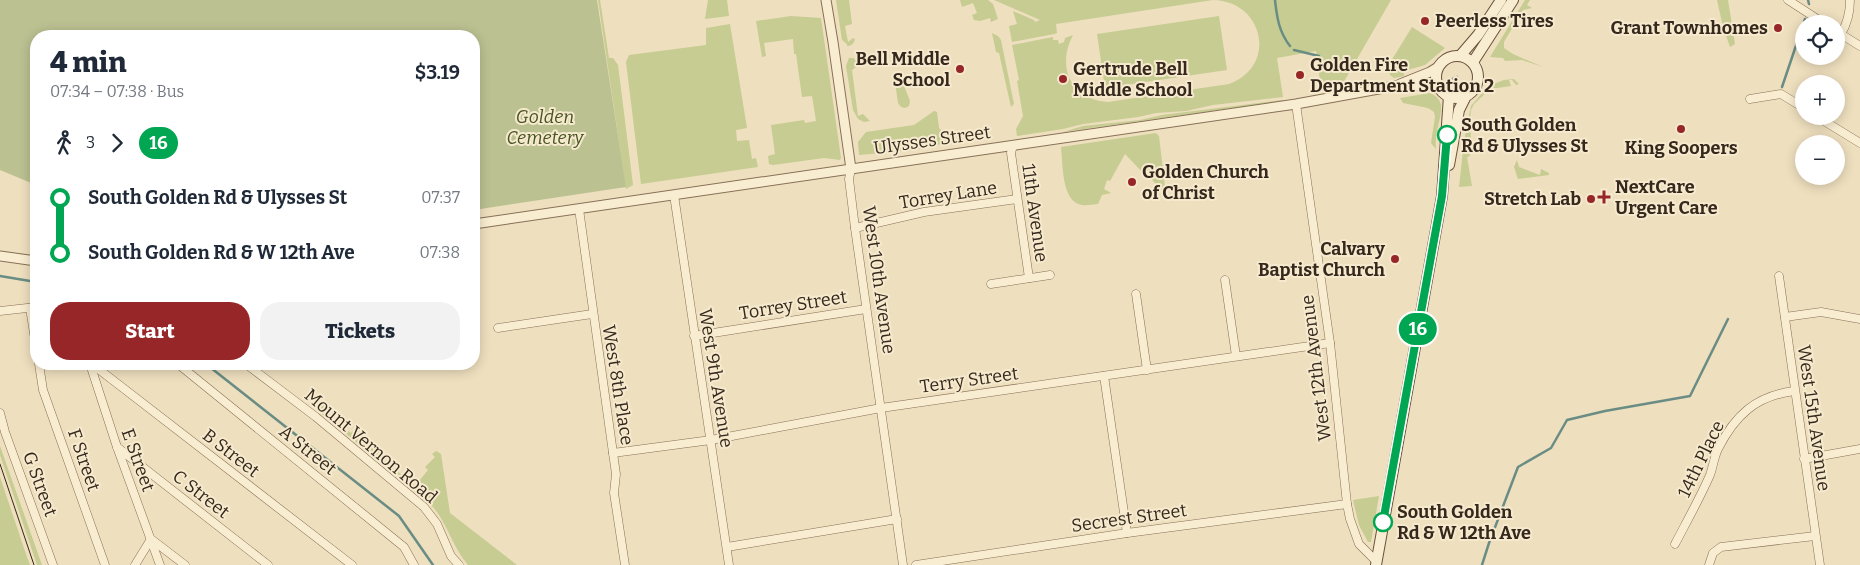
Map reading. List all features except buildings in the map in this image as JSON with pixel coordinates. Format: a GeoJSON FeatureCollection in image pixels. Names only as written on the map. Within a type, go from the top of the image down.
{"type":"FeatureCollection","features":[{"type":"Feature","properties":{"kind":"main road"},"geometry":{"type":"LineString","coordinates":[[1460,56],[1478,35],[1501,0]]}},
{"type":"Feature","properties":{"kind":"main road"},"geometry":{"type":"LineString","coordinates":[[1473,62],[1513,0]]}},
{"type":"Feature","properties":{"kind":"main road"},"geometry":{"type":"LineString","coordinates":[[1451,56],[1460,56],[1473,62],[1478,77],[1477,85],[1471,93],[1457,98],[1449,96],[1440,89],[1436,79],[1438,67],[1444,60],[1451,56]]}},
{"type":"Feature","properties":{"kind":"main road"},"geometry":{"type":"LineString","coordinates":[[1444,183],[1449,96]]}},
{"type":"Feature","properties":{"kind":"main road"},"geometry":{"type":"LineString","coordinates":[[1376,563],[1444,183],[1451,158],[1459,110],[1466,96]]}},
{"type":"Feature","properties":{"kind":"street","name":"West 10th Avenue"},"geometry":{"type":"LineString","coordinates":[[826,0],[851,169],[849,178],[854,228],[903,565]]}},
{"type":"Feature","properties":{"kind":"street"},"geometry":{"type":"LineString","coordinates":[[1788,0],[1811,15]]}},
{"type":"Feature","properties":{"kind":"street"},"geometry":{"type":"LineString","coordinates":[[1845,21],[1848,15],[1850,0]]}},
{"type":"Feature","properties":{"kind":"street"},"geometry":{"type":"LineString","coordinates":[[1845,37],[1860,46]]}},
{"type":"Feature","properties":{"kind":"street","name":"Ulysses Street"},"geometry":{"type":"LineString","coordinates":[[1395,86],[1438,67]]}},
{"type":"Feature","properties":{"kind":"street","name":"Ulysses Street"},"geometry":{"type":"LineString","coordinates":[[480,223],[851,169],[1012,149],[1296,104],[1395,86],[1422,84],[1440,89]]}},
{"type":"Feature","properties":{"kind":"street"},"geometry":{"type":"LineString","coordinates":[[1750,99],[1781,94],[1795,103]]}},
{"type":"Feature","properties":{"kind":"street","name":"West 12th Avenue"},"geometry":{"type":"LineString","coordinates":[[1296,104],[1330,343],[1347,504],[1359,544],[1376,563]]}},
{"type":"Feature","properties":{"kind":"street"},"geometry":{"type":"LineString","coordinates":[[1831,125],[1860,143]]}},
{"type":"Feature","properties":{"kind":"street","name":"11th Avenue"},"geometry":{"type":"LineString","coordinates":[[1012,149],[1017,199],[1029,278]]}},
{"type":"Feature","properties":{"kind":"street","name":"West 9th Avenue"},"geometry":{"type":"LineString","coordinates":[[674,195],[729,565]]}},
{"type":"Feature","properties":{"kind":"street","name":"Torrey Lane"},"geometry":{"type":"LineString","coordinates":[[854,228],[924,212],[1017,199]]}},
{"type":"Feature","properties":{"kind":"street","name":"West 8th Place"},"geometry":{"type":"LineString","coordinates":[[579,209],[592,314],[616,474],[614,493],[625,565]]}},
{"type":"Feature","properties":{"kind":"street"},"geometry":{"type":"LineString","coordinates":[[0,256],[30,260]]}},
{"type":"Feature","properties":{"kind":"street"},"geometry":{"type":"LineString","coordinates":[[991,284],[1050,275]]}},
{"type":"Feature","properties":{"kind":"street","name":"West 15th Avenue"},"geometry":{"type":"LineString","coordinates":[[1779,276],[1820,565]]}},
{"type":"Feature","properties":{"kind":"street"},"geometry":{"type":"LineString","coordinates":[[1226,280],[1236,356]]}},
{"type":"Feature","properties":{"kind":"street"},"geometry":{"type":"LineString","coordinates":[[1136,294],[1147,370]]}},
{"type":"Feature","properties":{"kind":"street"},"geometry":{"type":"LineString","coordinates":[[0,311],[30,308]]}},
{"type":"Feature","properties":{"kind":"street","name":"Torrey Street"},"geometry":{"type":"LineString","coordinates":[[694,336],[866,309]]}},
{"type":"Feature","properties":{"kind":"street"},"geometry":{"type":"LineString","coordinates":[[1784,317],[1821,312],[1860,320]]}},
{"type":"Feature","properties":{"kind":"street"},"geometry":{"type":"LineString","coordinates":[[498,328],[592,314]]}},
{"type":"Feature","properties":{"kind":"street","name":"Terry Street"},"geometry":{"type":"LineString","coordinates":[[613,453],[711,440],[880,408],[1330,343]]}},
{"type":"Feature","properties":{"kind":"street","name":"F Street"},"geometry":{"type":"LineString","coordinates":[[40,370],[44,390],[106,565]]}},
{"type":"Feature","properties":{"kind":"street","name":"E Street"},"geometry":{"type":"LineString","coordinates":[[93,370],[117,447],[160,565]]}},
{"type":"Feature","properties":{"kind":"street","name":"B Street"},"geometry":{"type":"LineString","coordinates":[[99,370],[352,565]]}},
{"type":"Feature","properties":{"kind":"street","name":"A Street"},"geometry":{"type":"LineString","coordinates":[[185,370],[404,547],[414,565]]}},
{"type":"Feature","properties":{"kind":"street","name":"Mount Vernon Road"},"geometry":{"type":"LineString","coordinates":[[254,370],[316,417],[424,507],[437,524],[451,556],[459,565]]}},
{"type":"Feature","properties":{"kind":"street"},"geometry":{"type":"LineString","coordinates":[[1104,376],[1127,533]]}},
{"type":"Feature","properties":{"kind":"street","name":"14th Place"},"geometry":{"type":"LineString","coordinates":[[1675,544],[1710,474],[1718,450],[1739,417],[1763,399],[1778,393],[1794,391]]}},
{"type":"Feature","properties":{"kind":"street","name":"G Street"},"geometry":{"type":"LineString","coordinates":[[0,413],[5,432],[53,565]]}},
{"type":"Feature","properties":{"kind":"street","name":"C Street"},"geometry":{"type":"LineString","coordinates":[[117,447],[268,565]]}},
{"type":"Feature","properties":{"kind":"street"},"geometry":{"type":"LineString","coordinates":[[1804,459],[1860,449]]}},
{"type":"Feature","properties":{"kind":"street","name":"Secrest Street"},"geometry":{"type":"LineString","coordinates":[[916,565],[1127,533],[1347,504]]}},
{"type":"Feature","properties":{"kind":"street"},"geometry":{"type":"LineString","coordinates":[[727,547],[897,520]]}},
{"type":"Feature","properties":{"kind":"street"},"geometry":{"type":"LineString","coordinates":[[1709,564],[1713,553],[1721,547],[1815,536]]}},
{"type":"Feature","properties":{"kind":"street"},"geometry":{"type":"LineString","coordinates":[[136,565],[151,539],[185,565]]}},
{"type":"Feature","properties":{"kind":"green space","name":"Golden Cemetery"},"geometry":{"type":"Polygon","coordinates":[[[0,0],[597,0],[626,187],[480,209],[480,30],[30,30],[30,182],[0,170],[0,0]]]}},
{"type":"Feature","properties":{"kind":"green space"},"geometry":{"type":"Polygon","coordinates":[[[598,0],[600,0],[609,58],[613,58],[618,65],[633,185],[626,189],[598,0]]]}},
{"type":"Feature","properties":{"kind":"green space"},"geometry":{"type":"Polygon","coordinates":[[[708,0],[727,0],[729,16],[705,19],[708,0]]]}},
{"type":"Feature","properties":{"kind":"green space"},"geometry":{"type":"Polygon","coordinates":[[[836,0],[849,0],[852,24],[845,26],[848,42],[853,38],[855,39],[853,43],[847,46],[842,40],[836,0]]]}},
{"type":"Feature","properties":{"kind":"green space"},"geometry":{"type":"Polygon","coordinates":[[[960,0],[988,0],[993,4],[998,19],[991,22],[990,18],[980,21],[974,20],[972,15],[977,13],[973,3],[962,7],[960,0]]]}},
{"type":"Feature","properties":{"kind":"green space"},"geometry":{"type":"Polygon","coordinates":[[[994,0],[1213,0],[1056,24],[1057,33],[1012,42],[1009,26],[1017,24],[1013,11],[1035,22],[1040,20],[994,0]]]}},
{"type":"Feature","properties":{"kind":"green space"},"geometry":{"type":"Polygon","coordinates":[[[1213,0],[1391,0],[1342,85],[1321,89],[1316,51],[1277,58],[1283,97],[1213,105],[1186,111],[1156,113],[1017,136],[1016,129],[1023,116],[1017,81],[1019,80],[1012,45],[1053,37],[1053,40],[1058,40],[1059,44],[1064,42],[1065,38],[1073,35],[1066,59],[1070,80],[1085,95],[1095,100],[1108,102],[1229,84],[1244,75],[1254,63],[1259,50],[1258,36],[1253,22],[1244,11],[1230,3],[1213,0]]]}},
{"type":"Feature","properties":{"kind":"green space"},"geometry":{"type":"Polygon","coordinates":[[[1525,0],[1530,0],[1527,5],[1532,8],[1523,10],[1504,42],[1504,48],[1543,67],[1522,60],[1505,61],[1503,58],[1490,57],[1525,0]]]}},
{"type":"Feature","properties":{"kind":"green space"},"geometry":{"type":"Polygon","coordinates":[[[1717,0],[1728,0],[1735,44],[1730,47],[1723,27],[1717,0]]]}},
{"type":"Feature","properties":{"kind":"green space"},"geometry":{"type":"Polygon","coordinates":[[[791,16],[821,18],[840,160],[824,158],[769,164],[768,156],[775,154],[771,125],[804,120],[805,123],[816,121],[812,96],[802,97],[793,39],[764,43],[766,56],[762,57],[756,21],[791,16]]]}},
{"type":"Feature","properties":{"kind":"green space"},"geometry":{"type":"Polygon","coordinates":[[[1219,16],[1227,70],[1105,88],[1097,34],[1219,16]]]}},
{"type":"Feature","properties":{"kind":"green space"},"geometry":{"type":"Polygon","coordinates":[[[730,24],[747,128],[736,130],[737,141],[749,140],[752,159],[756,158],[758,167],[641,184],[626,62],[629,55],[706,45],[706,28],[730,24]]]}},
{"type":"Feature","properties":{"kind":"green space"},"geometry":{"type":"Polygon","coordinates":[[[1412,27],[1445,48],[1425,65],[1404,71],[1404,76],[1394,78],[1390,75],[1388,66],[1412,27]]]}},
{"type":"Feature","properties":{"kind":"green space"},"geometry":{"type":"Polygon","coordinates":[[[992,33],[1001,40],[1014,104],[1011,107],[999,53],[996,52],[992,33]]]}},
{"type":"Feature","properties":{"kind":"green space"},"geometry":{"type":"Polygon","coordinates":[[[849,58],[853,58],[859,65],[852,70],[858,116],[863,114],[870,121],[864,122],[858,119],[853,110],[846,66],[849,58]]]}},
{"type":"Feature","properties":{"kind":"green space"},"geometry":{"type":"Polygon","coordinates":[[[896,72],[899,73],[910,101],[909,106],[905,108],[901,107],[898,103],[894,75],[896,72]]]}},
{"type":"Feature","properties":{"kind":"green space"},"geometry":{"type":"Polygon","coordinates":[[[1514,79],[1519,84],[1516,85],[1512,80],[1509,80],[1511,86],[1490,89],[1474,104],[1470,119],[1471,140],[1467,142],[1470,156],[1467,157],[1472,186],[1459,187],[1464,141],[1471,106],[1488,86],[1504,80],[1514,79]]]}},
{"type":"Feature","properties":{"kind":"green space"},"geometry":{"type":"Polygon","coordinates":[[[1430,93],[1440,101],[1441,105],[1436,149],[1431,143],[1434,112],[1428,108],[1403,103],[1400,98],[1430,93]]]}},
{"type":"Feature","properties":{"kind":"green space"},"geometry":{"type":"Polygon","coordinates":[[[1283,101],[1063,132],[1083,126],[1283,101]]]}},
{"type":"Feature","properties":{"kind":"green space"},"geometry":{"type":"Polygon","coordinates":[[[934,111],[937,112],[939,128],[943,133],[942,144],[914,150],[859,155],[858,142],[866,132],[914,125],[934,111]]]}},
{"type":"Feature","properties":{"kind":"green space"},"geometry":{"type":"Polygon","coordinates":[[[1156,133],[1159,136],[1165,187],[1161,191],[1150,177],[1161,171],[1146,176],[1125,154],[1110,181],[1107,180],[1104,189],[1111,193],[1102,195],[1098,204],[1082,205],[1070,197],[1064,181],[1061,147],[1156,133]]]}},
{"type":"Feature","properties":{"kind":"green space"},"geometry":{"type":"Polygon","coordinates":[[[1517,160],[1519,167],[1540,175],[1541,169],[1549,173],[1549,175],[1518,179],[1514,167],[1517,160]]]}},
{"type":"Feature","properties":{"kind":"green space"},"geometry":{"type":"Polygon","coordinates":[[[321,404],[326,405],[330,409],[327,414],[351,433],[355,429],[363,435],[364,439],[361,446],[316,409],[321,404]]]}},
{"type":"Feature","properties":{"kind":"green space"},"geometry":{"type":"Polygon","coordinates":[[[0,446],[42,565],[37,565],[0,455],[0,446]]]}},
{"type":"Feature","properties":{"kind":"green space"},"geometry":{"type":"Polygon","coordinates":[[[377,447],[383,452],[380,457],[415,486],[428,470],[425,467],[435,457],[432,454],[436,451],[441,454],[450,513],[517,565],[468,565],[430,503],[395,472],[367,451],[377,447]]]}},
{"type":"Feature","properties":{"kind":"green space"},"geometry":{"type":"Polygon","coordinates":[[[0,477],[27,557],[30,565],[0,565],[0,477]]]}},
{"type":"Feature","properties":{"kind":"green space"},"geometry":{"type":"Polygon","coordinates":[[[1379,496],[1371,542],[1368,542],[1359,525],[1353,500],[1379,496]]]}},
{"type":"Feature","properties":{"kind":"waterway"},"geometry":{"type":"LineString","coordinates":[[1275,0],[1279,24],[1290,46]]}},
{"type":"Feature","properties":{"kind":"waterway"},"geometry":{"type":"LineString","coordinates":[[1808,0],[1809,4]]}},
{"type":"Feature","properties":{"kind":"waterway"},"geometry":{"type":"LineString","coordinates":[[1782,87],[1795,49]]}},
{"type":"Feature","properties":{"kind":"waterway"},"geometry":{"type":"LineString","coordinates":[[1294,50],[1319,56],[1320,61]]}},
{"type":"Feature","properties":{"kind":"waterway"},"geometry":{"type":"LineString","coordinates":[[1446,82],[1457,77]]}},
{"type":"Feature","properties":{"kind":"waterway"},"geometry":{"type":"LineString","coordinates":[[0,276],[30,281]]}},
{"type":"Feature","properties":{"kind":"waterway"},"geometry":{"type":"LineString","coordinates":[[1482,565],[1518,467],[1551,448],[1567,420],[1605,411],[1690,396],[1728,319]]}},
{"type":"Feature","properties":{"kind":"waterway"},"geometry":{"type":"LineString","coordinates":[[214,370],[399,516],[433,565]]}},
{"type":"Feature","properties":{"kind":"tram line"},"geometry":{"type":"LineString","coordinates":[[0,464],[34,565]]}},
{"type":"Feature","properties":{"kind":"bus line","name":"16"},"geometry":{"type":"LineString","coordinates":[[1383,522],[1437,228],[1444,183],[1444,158],[1447,135]]}},
{"type":"Feature","properties":{"kind":"place","name":"Peerless Tires"},"geometry":{"type":"Point","coordinates":[1425,21]}},
{"type":"Feature","properties":{"kind":"place","name":"Grant Townhomes"},"geometry":{"type":"Point","coordinates":[1778,28]}},
{"type":"Feature","properties":{"kind":"place","name":"Bell Middle School"},"geometry":{"type":"Point","coordinates":[960,69]}},
{"type":"Feature","properties":{"kind":"place","name":"Golden Fire Department Station 2"},"geometry":{"type":"Point","coordinates":[1300,75]}},
{"type":"Feature","properties":{"kind":"place","name":"Gertrude Bell Middle School"},"geometry":{"type":"Point","coordinates":[1063,79]}},
{"type":"Feature","properties":{"kind":"place","name":"King Soopers"},"geometry":{"type":"Point","coordinates":[1681,129]}},
{"type":"Feature","properties":{"kind":"place","name":"South Golden Rd & Ulysses St"},"geometry":{"type":"Point","coordinates":[1447,135]}},
{"type":"Feature","properties":{"kind":"place","name":"Golden Church of Christ"},"geometry":{"type":"Point","coordinates":[1132,182]}},
{"type":"Feature","properties":{"kind":"place","name":"NextCare Urgent Care"},"geometry":{"type":"Point","coordinates":[1604,197]}},
{"type":"Feature","properties":{"kind":"place","name":"Stretch Lab"},"geometry":{"type":"Point","coordinates":[1591,199]}},
{"type":"Feature","properties":{"kind":"place","name":"Calvary Baptist Church"},"geometry":{"type":"Point","coordinates":[1395,259]}},
{"type":"Feature","properties":{"kind":"place","name":"South Golden Rd & W 12th Ave"},"geometry":{"type":"Point","coordinates":[1383,522]}}]}
